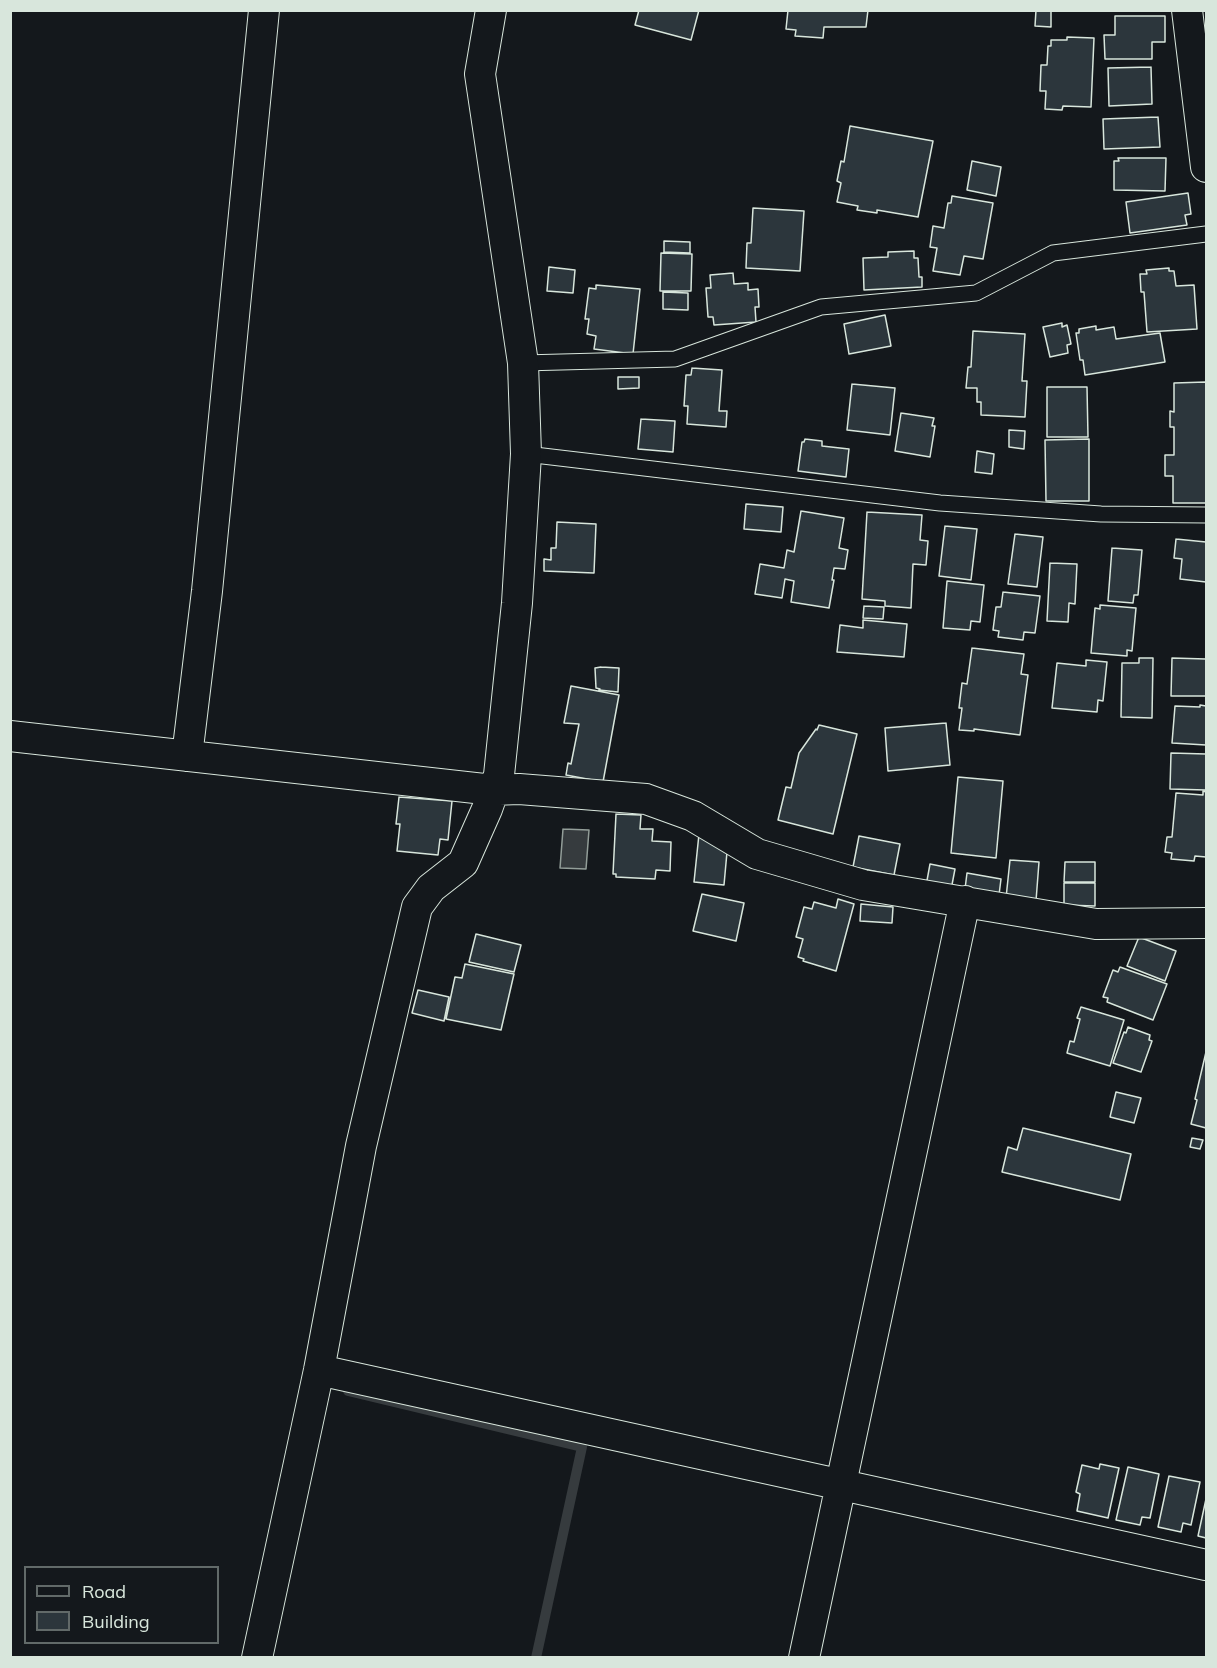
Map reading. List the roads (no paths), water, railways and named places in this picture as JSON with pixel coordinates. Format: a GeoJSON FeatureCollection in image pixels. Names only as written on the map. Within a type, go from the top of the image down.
{"type":"FeatureCollection","features":[{"type":"Feature","properties":{"kind":"street"},"geometry":{"type":"LineString","coordinates":[[187,756],[209,568],[264,10]]}},
{"type":"Feature","properties":{"kind":"street"},"geometry":{"type":"LineString","coordinates":[[257,1658],[319,1370],[361,1146],[417,907],[431,888],[463,863],[487,809],[498,775],[517,603],[526,454],[524,363],[480,74],[491,10]]}},
{"type":"Feature","properties":{"kind":"street"},"geometry":{"type":"LineString","coordinates":[[1187,10],[1204,134],[1206,167]]}},
{"type":"Feature","properties":{"kind":"street"},"geometry":{"type":"LineString","coordinates":[[10,736],[493,790],[519,789],[646,799],[693,816],[757,854],[863,885],[1096,924],[1206,923]]}},
{"type":"Feature","properties":{"kind":"street"},"geometry":{"type":"LineString","coordinates":[[804,1658],[965,901]]}},
{"type":"Feature","properties":{"kind":"street"},"geometry":{"type":"LineString","coordinates":[[319,1370],[841,1483],[1206,1566]]}},
{"type":"Feature","properties":{"kind":"lane"},"geometry":{"type":"LineString","coordinates":[[524,363],[675,359],[821,307],[976,293],[1053,253],[1206,234]]}},
{"type":"Feature","properties":{"kind":"lane"},"geometry":{"type":"LineString","coordinates":[[526,454],[940,503],[1101,514],[1206,515]]}},
{"type":"Feature","properties":{"kind":"waterway"},"geometry":{"type":"LineString","coordinates":[[348,1391],[582,1447],[536,1658]]}}]}
